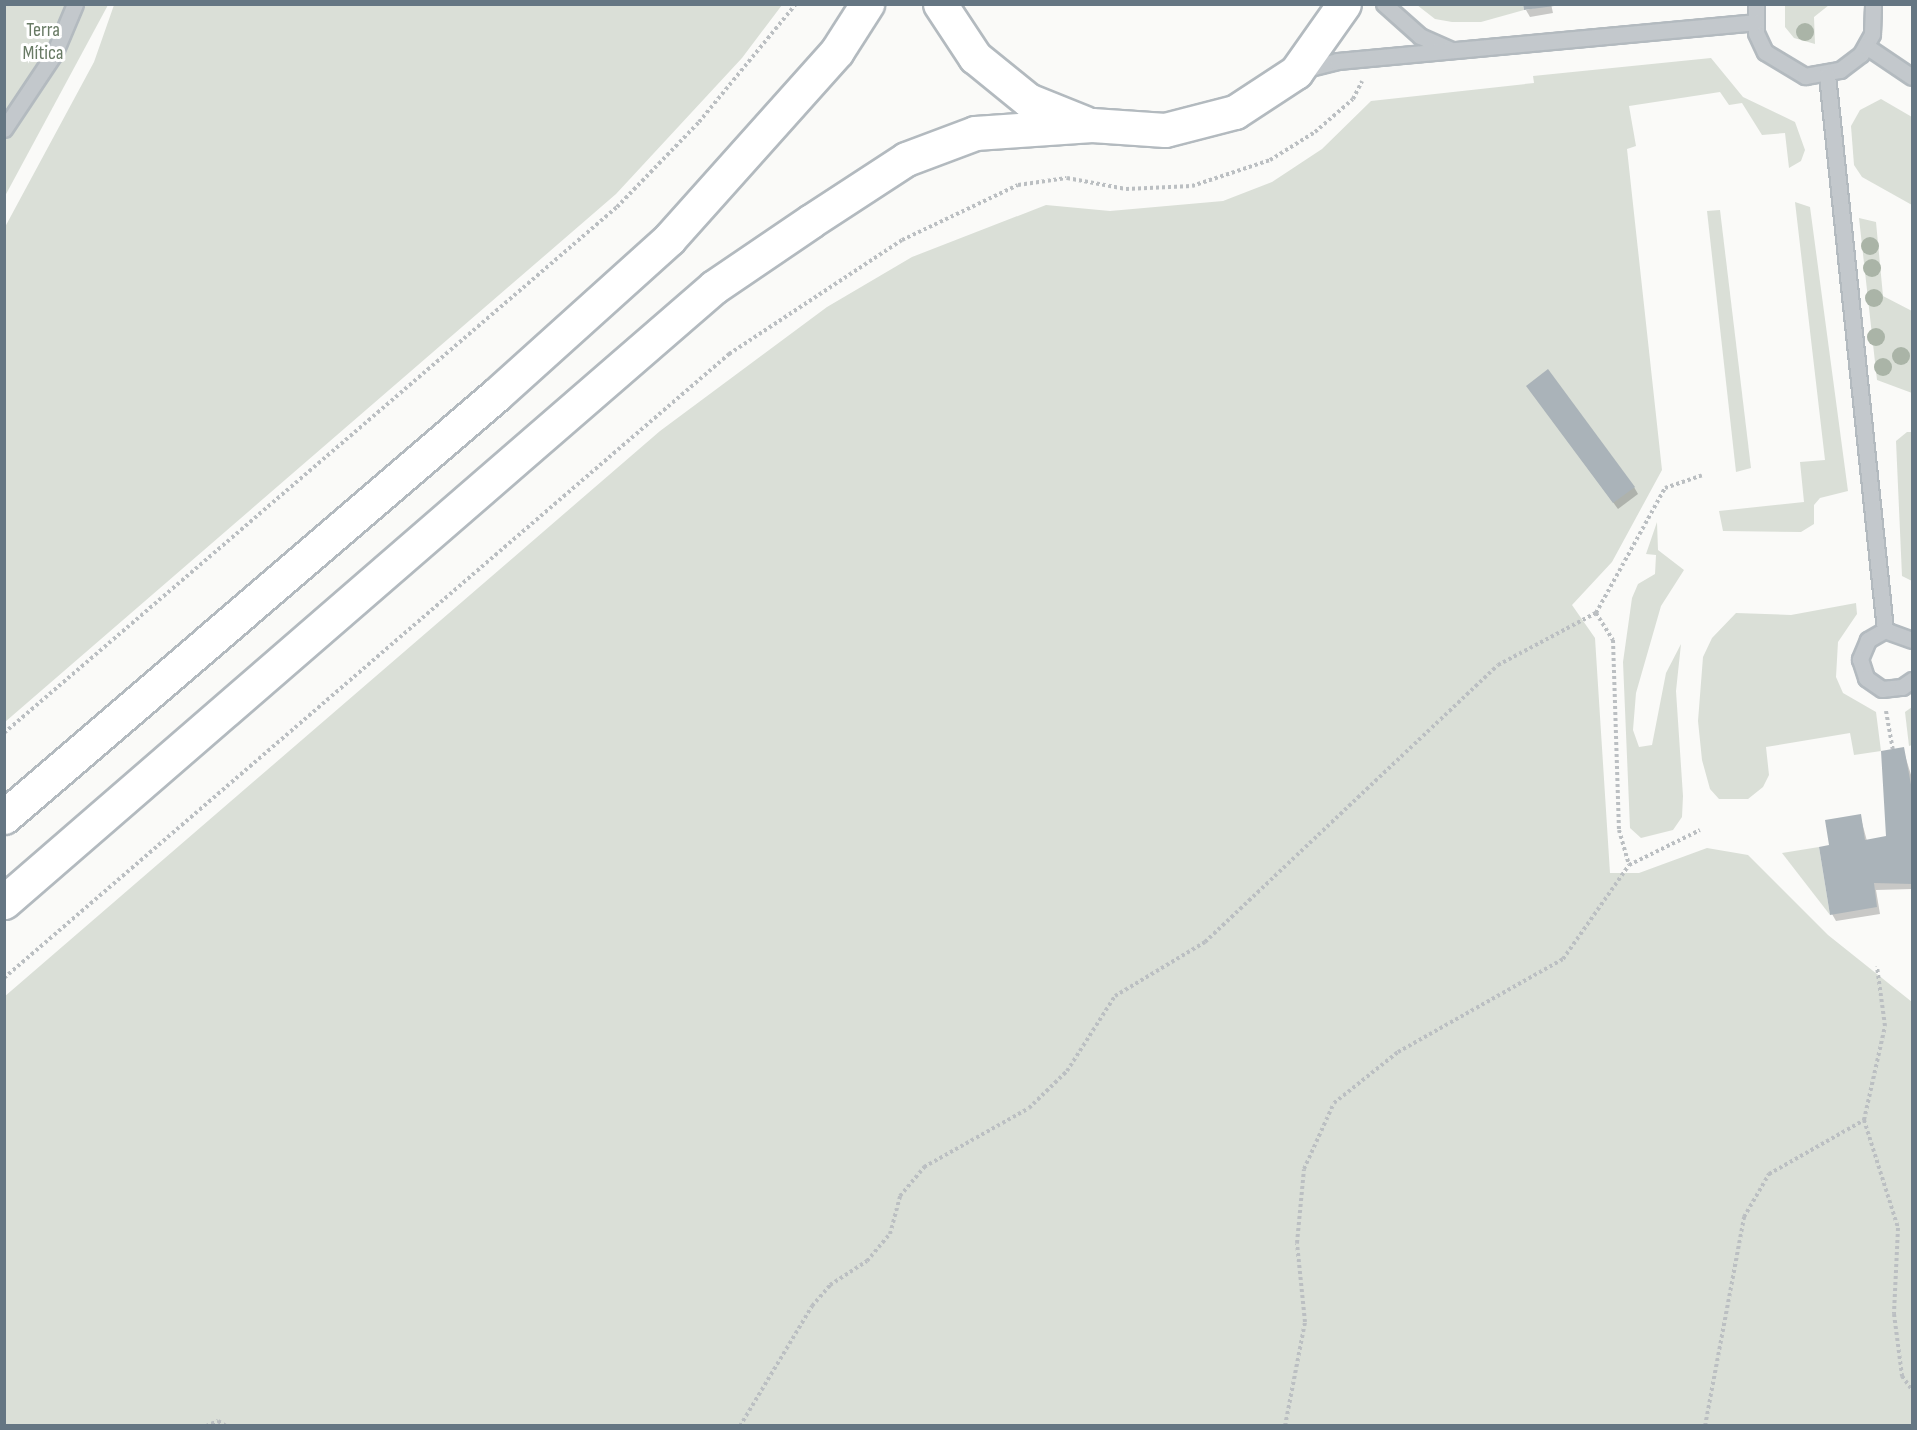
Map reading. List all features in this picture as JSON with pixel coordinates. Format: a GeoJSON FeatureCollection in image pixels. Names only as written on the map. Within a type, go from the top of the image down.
{"type":"FeatureCollection","features":[{"type":"Feature","properties":{"kind":"main road"},"geometry":{"type":"LineString","coordinates":[[4,817],[496,395],[669,238],[837,51],[867,4]]}},
{"type":"Feature","properties":{"kind":"main road"},"geometry":{"type":"LineString","coordinates":[[940,4],[975,57],[1028,100],[1092,126]]}},
{"type":"Feature","properties":{"kind":"main road"},"geometry":{"type":"LineString","coordinates":[[4,902],[714,287],[906,159],[975,134],[1092,126],[1165,130],[1225,114],[1296,72],[1344,4]]}},
{"type":"Feature","properties":{"kind":"lane"},"geometry":{"type":"LineString","coordinates":[[4,129],[54,54],[75,4]]}},
{"type":"Feature","properties":{"kind":"lane"},"geometry":{"type":"LineString","coordinates":[[1384,4],[1420,36],[1451,50]]}},
{"type":"Feature","properties":{"kind":"lane"},"geometry":{"type":"LineString","coordinates":[[1755,4],[1755,22],[1773,60],[1805,76],[1827,75],[1840,70],[1866,46],[1872,34],[1874,4]]}},
{"type":"Feature","properties":{"kind":"lane"},"geometry":{"type":"LineString","coordinates":[[1296,72],[1338,60],[1373,59],[1755,22]]}},
{"type":"Feature","properties":{"kind":"lane"},"geometry":{"type":"LineString","coordinates":[[1866,46],[1912,77]]}},
{"type":"Feature","properties":{"kind":"lane"},"geometry":{"type":"LineString","coordinates":[[1827,75],[1885,630]]}},
{"type":"Feature","properties":{"kind":"lane"},"geometry":{"type":"LineString","coordinates":[[1885,630],[1912,640]]}},
{"type":"Feature","properties":{"kind":"lane"},"geometry":{"type":"LineString","coordinates":[[1885,630],[1868,640],[1860,659],[1866,678],[1888,690],[1912,680]]}},
{"type":"Feature","properties":{"kind":"path"},"geometry":{"type":"LineString","coordinates":[[4,733],[617,207],[699,122],[796,4]]}},
{"type":"Feature","properties":{"kind":"path"},"geometry":{"type":"LineString","coordinates":[[4,978],[729,354],[902,240],[1018,185],[1067,178],[1126,189],[1192,186],[1270,160],[1353,99],[1373,59]]}},
{"type":"Feature","properties":{"kind":"path"},"geometry":{"type":"LineString","coordinates":[[740,1425],[812,1306],[830,1285],[867,1261],[890,1234],[900,1196],[924,1167],[1029,1108],[1067,1071],[1115,996],[1205,942],[1498,665],[1596,612],[1665,488],[1702,475]]}},
{"type":"Feature","properties":{"kind":"path"},"geometry":{"type":"LineString","coordinates":[[1596,612],[1613,640],[1619,831],[1629,865]]}},
{"type":"Feature","properties":{"kind":"path"},"geometry":{"type":"LineString","coordinates":[[1888,690],[1893,749]]}},
{"type":"Feature","properties":{"kind":"path"},"geometry":{"type":"LineString","coordinates":[[1285,1425],[1305,1322],[1297,1243],[1304,1169],[1334,1103],[1398,1052],[1563,959],[1629,865],[1700,830]]}},
{"type":"Feature","properties":{"kind":"path"},"geometry":{"type":"LineString","coordinates":[[1877,967],[1884,1026],[1864,1120],[1898,1228],[1894,1314],[1902,1376],[1912,1390]]}},
{"type":"Feature","properties":{"kind":"path"},"geometry":{"type":"LineString","coordinates":[[1706,1425],[1744,1217],[1769,1174],[1864,1120]]}},
{"type":"Feature","properties":{"kind":"path"},"geometry":{"type":"LineString","coordinates":[[206,1425],[226,1425]]}},
{"type":"Feature","properties":{"kind":"green space","name":"Terra Mítica"},"geometry":{"type":"Polygon","coordinates":[[[4,5],[108,5],[5,196],[4,196],[4,5]]]}},
{"type":"Feature","properties":{"kind":"green space"},"geometry":{"type":"Polygon","coordinates":[[[114,5],[782,5],[742,58],[616,194],[5,722],[5,227],[94,62],[114,5]]]}},
{"type":"Feature","properties":{"kind":"green space"},"geometry":{"type":"Polygon","coordinates":[[[1417,5],[1523,5],[1524,10],[1481,22],[1452,22],[1435,19],[1417,5]]]}},
{"type":"Feature","properties":{"kind":"green space"},"geometry":{"type":"Polygon","coordinates":[[[1785,5],[1829,5],[1814,17],[1815,44],[1794,38],[1785,27],[1785,5]]]}},
{"type":"Feature","properties":{"kind":"green space"},"geometry":{"type":"Polygon","coordinates":[[[1711,58],[1743,97],[1795,122],[1805,150],[1801,161],[1789,168],[1785,133],[1762,135],[1742,103],[1729,105],[1720,92],[1629,106],[1636,146],[1627,149],[1662,470],[1612,562],[1572,605],[1595,638],[1610,873],[1639,873],[1707,848],[1748,855],[1828,935],[1912,1002],[1912,1425],[5,1425],[4,997],[660,431],[827,307],[912,257],[1046,205],[1110,211],[1223,201],[1272,182],[1322,149],[1371,101],[1534,83],[1533,76],[1711,58]]]}},
{"type":"Feature","properties":{"kind":"green space"},"geometry":{"type":"Polygon","coordinates":[[[1881,99],[1912,117],[1912,205],[1862,177],[1854,165],[1851,126],[1860,110],[1881,99]]]}},
{"type":"Feature","properties":{"kind":"green space"},"geometry":{"type":"Polygon","coordinates":[[[1795,202],[1810,207],[1848,491],[1820,498],[1814,505],[1814,524],[1801,532],[1723,531],[1719,511],[1804,502],[1800,462],[1825,460],[1795,202]]]}},
{"type":"Feature","properties":{"kind":"green space"},"geometry":{"type":"Polygon","coordinates":[[[1720,210],[1751,468],[1736,472],[1707,211],[1720,210]]]}},
{"type":"Feature","properties":{"kind":"green space"},"geometry":{"type":"Polygon","coordinates":[[[1859,218],[1876,222],[1883,296],[1912,311],[1912,393],[1877,380],[1859,218]]]}},
{"type":"Feature","properties":{"kind":"green space"},"geometry":{"type":"Polygon","coordinates":[[[1907,432],[1912,432],[1912,581],[1902,576],[1896,441],[1907,432]]]}},
{"type":"Feature","properties":{"kind":"green space"},"geometry":{"type":"Polygon","coordinates":[[[1657,522],[1658,550],[1684,570],[1661,606],[1636,693],[1633,730],[1639,747],[1652,745],[1666,673],[1681,644],[1676,691],[1683,796],[1682,817],[1673,830],[1641,838],[1630,828],[1623,662],[1632,598],[1638,584],[1655,574],[1656,555],[1646,554],[1657,522]]]}},
{"type":"Feature","properties":{"kind":"green space"},"geometry":{"type":"Polygon","coordinates":[[[1856,603],[1857,614],[1838,642],[1836,677],[1843,693],[1876,712],[1881,751],[1854,755],[1850,733],[1766,747],[1769,775],[1763,787],[1748,799],[1719,799],[1710,789],[1702,760],[1698,721],[1703,657],[1712,638],[1736,613],[1791,615],[1856,603]]]}},
{"type":"Feature","properties":{"kind":"green space"},"geometry":{"type":"Polygon","coordinates":[[[1912,707],[1912,745],[1909,746],[1905,712],[1912,707]]]}},
{"type":"Feature","properties":{"kind":"green space"},"geometry":{"type":"Polygon","coordinates":[[[1819,847],[1830,915],[1782,853],[1819,847]]]}},
{"type":"Feature","properties":{"kind":"building"},"geometry":{"type":"Polygon","coordinates":[[[1523,4],[1553,4],[1554,6],[1524,10],[1523,4]]]}},
{"type":"Feature","properties":{"kind":"building"},"geometry":{"type":"Polygon","coordinates":[[[1548,369],[1635,487],[1613,503],[1526,386],[1548,369]]]}},
{"type":"Feature","properties":{"kind":"building"},"geometry":{"type":"Polygon","coordinates":[[[1904,747],[1912,790],[1912,884],[1874,883],[1877,907],[1830,915],[1819,847],[1829,845],[1825,820],[1861,814],[1865,840],[1886,836],[1881,751],[1904,747]]]}}]}
